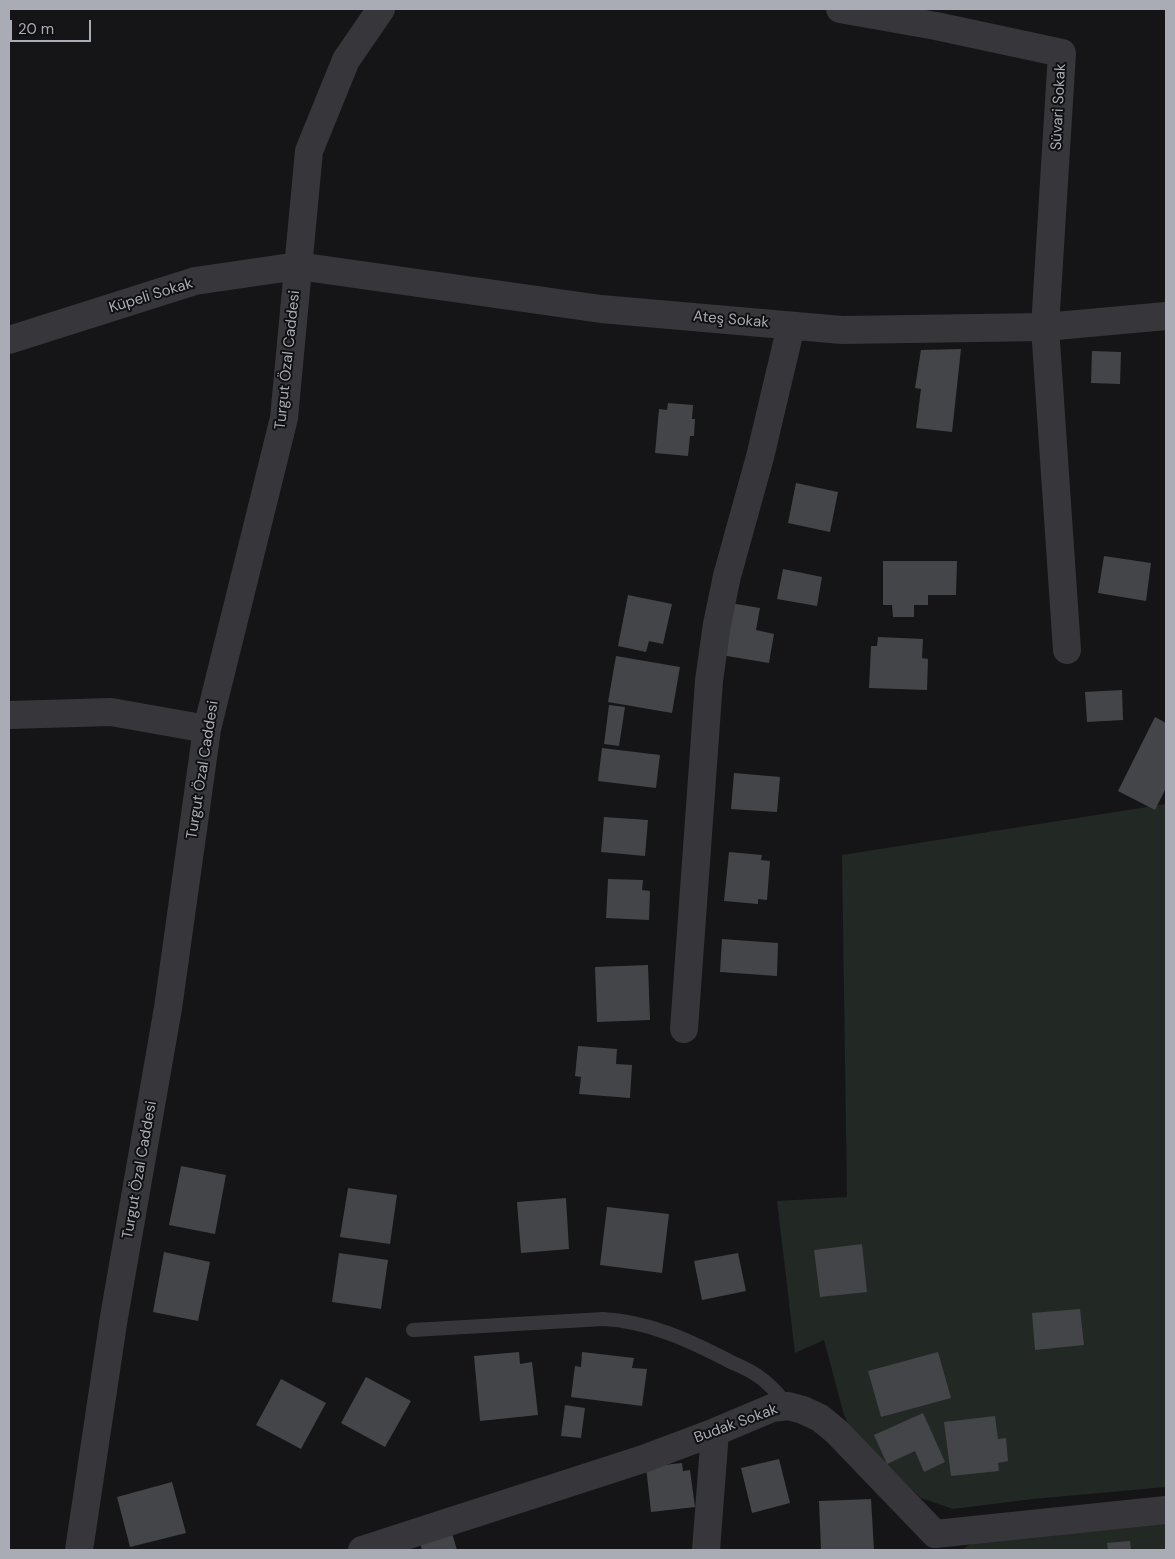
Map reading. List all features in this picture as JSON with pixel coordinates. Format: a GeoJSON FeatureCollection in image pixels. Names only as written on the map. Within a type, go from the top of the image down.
{"type":"FeatureCollection","features":[{"type":"Feature","properties":{"kind":"street","name":"Turgut Özal Caddesi"},"geometry":{"type":"LineString","coordinates":[[79,1550],[114,1317],[168,1008],[206,729],[284,418],[309,151],[346,60],[381,9]]}},
{"type":"Feature","properties":{"kind":"street","name":"Süvari Sokak"},"geometry":{"type":"LineString","coordinates":[[840,9],[936,26],[1062,53],[1045,328]]}},
{"type":"Feature","properties":{"kind":"street","name":"Ateş Sokak"},"geometry":{"type":"LineString","coordinates":[[298,266],[601,309],[842,330],[1045,328],[1166,316]]}},
{"type":"Feature","properties":{"kind":"street","name":"Küpeli Sokak"},"geometry":{"type":"LineString","coordinates":[[9,340],[195,282],[298,266]]}},
{"type":"Feature","properties":{"kind":"street"},"geometry":{"type":"LineString","coordinates":[[684,1029],[709,681],[716,624],[727,576],[760,457],[791,326]]}},
{"type":"Feature","properties":{"kind":"street"},"geometry":{"type":"LineString","coordinates":[[1045,328],[1067,650]]}},
{"type":"Feature","properties":{"kind":"street"},"geometry":{"type":"LineString","coordinates":[[9,715],[111,712],[206,729]]}},
{"type":"Feature","properties":{"kind":"street","name":"Budak Sokak"},"geometry":{"type":"LineString","coordinates":[[362,1550],[644,1459],[772,1408],[788,1406],[803,1410],[820,1418],[837,1432],[936,1542],[1166,1510]]}},
{"type":"Feature","properties":{"kind":"street"},"geometry":{"type":"LineString","coordinates":[[706,1550],[715,1432]]}},
{"type":"Feature","properties":{"kind":"lane"},"geometry":{"type":"LineString","coordinates":[[414,1330],[603,1319],[622,1320],[648,1327],[708,1349],[758,1376],[776,1391],[788,1406]]}},
{"type":"Feature","properties":{"kind":"shaded area"},"geometry":{"type":"Polygon","coordinates":[[[1166,804],[1166,1487],[1033,1499],[953,1509],[921,1498],[854,1435],[844,1415],[824,1340],[795,1353],[777,1201],[847,1197],[842,855],[1166,804]]]}},
{"type":"Feature","properties":{"kind":"shaded area"},"geometry":{"type":"Polygon","coordinates":[[[1166,1524],[1166,1550],[962,1550],[972,1543],[1166,1524]]]}},
{"type":"Feature","properties":{"kind":"building"},"geometry":{"type":"Polygon","coordinates":[[[961,349],[952,432],[916,428],[921,389],[915,388],[921,350],[961,349]]]}},
{"type":"Feature","properties":{"kind":"building"},"geometry":{"type":"Polygon","coordinates":[[[1092,351],[1121,352],[1120,384],[1091,383],[1092,351]]]}},
{"type":"Feature","properties":{"kind":"building"},"geometry":{"type":"Polygon","coordinates":[[[668,403],[693,405],[692,419],[695,419],[694,436],[690,436],[688,456],[655,453],[659,409],[667,410],[668,403]]]}},
{"type":"Feature","properties":{"kind":"building"},"geometry":{"type":"Polygon","coordinates":[[[796,483],[838,492],[830,532],[788,523],[796,483]]]}},
{"type":"Feature","properties":{"kind":"building"},"geometry":{"type":"Polygon","coordinates":[[[1104,556],[1151,563],[1146,601],[1098,593],[1104,556]]]}},
{"type":"Feature","properties":{"kind":"building"},"geometry":{"type":"Polygon","coordinates":[[[883,561],[957,561],[956,595],[928,595],[928,605],[914,605],[914,617],[893,617],[892,605],[883,605],[883,561]]]}},
{"type":"Feature","properties":{"kind":"building"},"geometry":{"type":"Polygon","coordinates":[[[783,569],[822,577],[817,606],[777,599],[783,569]]]}},
{"type":"Feature","properties":{"kind":"building"},"geometry":{"type":"Polygon","coordinates":[[[628,595],[672,604],[663,644],[649,641],[646,652],[618,646],[628,595]]]}},
{"type":"Feature","properties":{"kind":"building"},"geometry":{"type":"Polygon","coordinates":[[[730,603],[760,608],[756,630],[774,634],[769,663],[721,655],[730,603]]]}},
{"type":"Feature","properties":{"kind":"building"},"geometry":{"type":"Polygon","coordinates":[[[878,637],[923,639],[922,658],[928,659],[927,690],[869,688],[871,646],[877,646],[878,637]]]}},
{"type":"Feature","properties":{"kind":"building"},"geometry":{"type":"Polygon","coordinates":[[[616,656],[680,667],[672,713],[608,702],[616,656]]]}},
{"type":"Feature","properties":{"kind":"building"},"geometry":{"type":"Polygon","coordinates":[[[1122,690],[1123,720],[1087,722],[1085,692],[1122,690]]]}},
{"type":"Feature","properties":{"kind":"building"},"geometry":{"type":"Polygon","coordinates":[[[609,705],[625,707],[619,746],[604,744],[609,705]]]}},
{"type":"Feature","properties":{"kind":"building"},"geometry":{"type":"Polygon","coordinates":[[[1155,717],[1166,723],[1166,788],[1155,810],[1118,791],[1155,717]]]}},
{"type":"Feature","properties":{"kind":"building"},"geometry":{"type":"Polygon","coordinates":[[[602,748],[660,755],[656,788],[598,781],[602,748]]]}},
{"type":"Feature","properties":{"kind":"building"},"geometry":{"type":"Polygon","coordinates":[[[734,773],[780,777],[777,812],[731,809],[734,773]]]}},
{"type":"Feature","properties":{"kind":"building"},"geometry":{"type":"Polygon","coordinates":[[[604,817],[648,820],[645,856],[601,852],[604,817]]]}},
{"type":"Feature","properties":{"kind":"building"},"geometry":{"type":"Polygon","coordinates":[[[729,852],[762,855],[761,860],[770,861],[767,900],[758,899],[758,904],[724,901],[729,852]]]}},
{"type":"Feature","properties":{"kind":"building"},"geometry":{"type":"Polygon","coordinates":[[[608,879],[643,880],[642,890],[650,891],[649,920],[606,918],[608,879]]]}},
{"type":"Feature","properties":{"kind":"building"},"geometry":{"type":"Polygon","coordinates":[[[722,939],[778,943],[777,976],[720,972],[722,939]]]}},
{"type":"Feature","properties":{"kind":"building"},"geometry":{"type":"Polygon","coordinates":[[[648,965],[650,1020],[597,1022],[595,967],[648,965]]]}},
{"type":"Feature","properties":{"kind":"building"},"geometry":{"type":"Polygon","coordinates":[[[578,1046],[617,1049],[616,1064],[632,1065],[630,1098],[579,1094],[581,1077],[575,1076],[578,1046]]]}},
{"type":"Feature","properties":{"kind":"building"},"geometry":{"type":"Polygon","coordinates":[[[181,1166],[226,1175],[215,1234],[169,1225],[181,1166]]]}},
{"type":"Feature","properties":{"kind":"building"},"geometry":{"type":"Polygon","coordinates":[[[348,1188],[397,1195],[390,1244],[340,1237],[348,1188]]]}},
{"type":"Feature","properties":{"kind":"building"},"geometry":{"type":"Polygon","coordinates":[[[566,1198],[569,1249],[521,1253],[517,1202],[566,1198]]]}},
{"type":"Feature","properties":{"kind":"building"},"geometry":{"type":"Polygon","coordinates":[[[607,1207],[669,1214],[662,1273],[600,1265],[607,1207]]]}},
{"type":"Feature","properties":{"kind":"building"},"geometry":{"type":"Polygon","coordinates":[[[862,1244],[867,1292],[820,1297],[814,1250],[862,1244]]]}},
{"type":"Feature","properties":{"kind":"building"},"geometry":{"type":"Polygon","coordinates":[[[164,1252],[210,1262],[198,1321],[153,1312],[164,1252]]]}},
{"type":"Feature","properties":{"kind":"building"},"geometry":{"type":"Polygon","coordinates":[[[339,1253],[388,1260],[381,1309],[332,1302],[339,1253]]]}},
{"type":"Feature","properties":{"kind":"building"},"geometry":{"type":"Polygon","coordinates":[[[738,1253],[746,1291],[702,1300],[694,1261],[738,1253]]]}},
{"type":"Feature","properties":{"kind":"building"},"geometry":{"type":"Polygon","coordinates":[[[1080,1309],[1084,1345],[1035,1350],[1032,1313],[1080,1309]]]}},
{"type":"Feature","properties":{"kind":"building"},"geometry":{"type":"Polygon","coordinates":[[[519,1352],[520,1364],[532,1362],[538,1415],[480,1421],[474,1356],[519,1352]]]}},
{"type":"Feature","properties":{"kind":"building"},"geometry":{"type":"Polygon","coordinates":[[[582,1352],[634,1358],[632,1368],[647,1369],[642,1406],[571,1397],[575,1366],[581,1367],[582,1352]]]}},
{"type":"Feature","properties":{"kind":"building"},"geometry":{"type":"Polygon","coordinates":[[[938,1352],[951,1398],[881,1417],[868,1371],[938,1352]]]}},
{"type":"Feature","properties":{"kind":"building"},"geometry":{"type":"Polygon","coordinates":[[[366,1377],[411,1401],[385,1447],[341,1423],[366,1377]]]}},
{"type":"Feature","properties":{"kind":"building"},"geometry":{"type":"Polygon","coordinates":[[[281,1379],[326,1403],[301,1449],[256,1425],[281,1379]]]}},
{"type":"Feature","properties":{"kind":"building"},"geometry":{"type":"Polygon","coordinates":[[[565,1405],[585,1408],[581,1438],[561,1436],[565,1405]]]}},
{"type":"Feature","properties":{"kind":"building"},"geometry":{"type":"Polygon","coordinates":[[[923,1413],[945,1462],[924,1472],[915,1451],[887,1464],[874,1435],[923,1413]]]}},
{"type":"Feature","properties":{"kind":"building"},"geometry":{"type":"Polygon","coordinates":[[[995,1416],[998,1439],[1006,1438],[1008,1461],[998,1463],[999,1471],[951,1476],[944,1422],[995,1416]]]}},
{"type":"Feature","properties":{"kind":"building"},"geometry":{"type":"Polygon","coordinates":[[[779,1459],[790,1503],[752,1513],[741,1468],[779,1459]]]}},
{"type":"Feature","properties":{"kind":"building"},"geometry":{"type":"Polygon","coordinates":[[[682,1463],[683,1471],[690,1470],[695,1507],[651,1512],[646,1467],[682,1463]]]}},
{"type":"Feature","properties":{"kind":"building"},"geometry":{"type":"Polygon","coordinates":[[[172,1482],[186,1533],[130,1547],[117,1497],[172,1482]]]}},
{"type":"Feature","properties":{"kind":"building"},"geometry":{"type":"Polygon","coordinates":[[[871,1499],[874,1550],[821,1550],[819,1501],[871,1499]]]}},
{"type":"Feature","properties":{"kind":"building"},"geometry":{"type":"Polygon","coordinates":[[[451,1530],[457,1550],[422,1550],[419,1540],[451,1530]]]}},
{"type":"Feature","properties":{"kind":"building"},"geometry":{"type":"Polygon","coordinates":[[[1130,1541],[1131,1550],[1108,1550],[1107,1543],[1130,1541]]]}}]}
